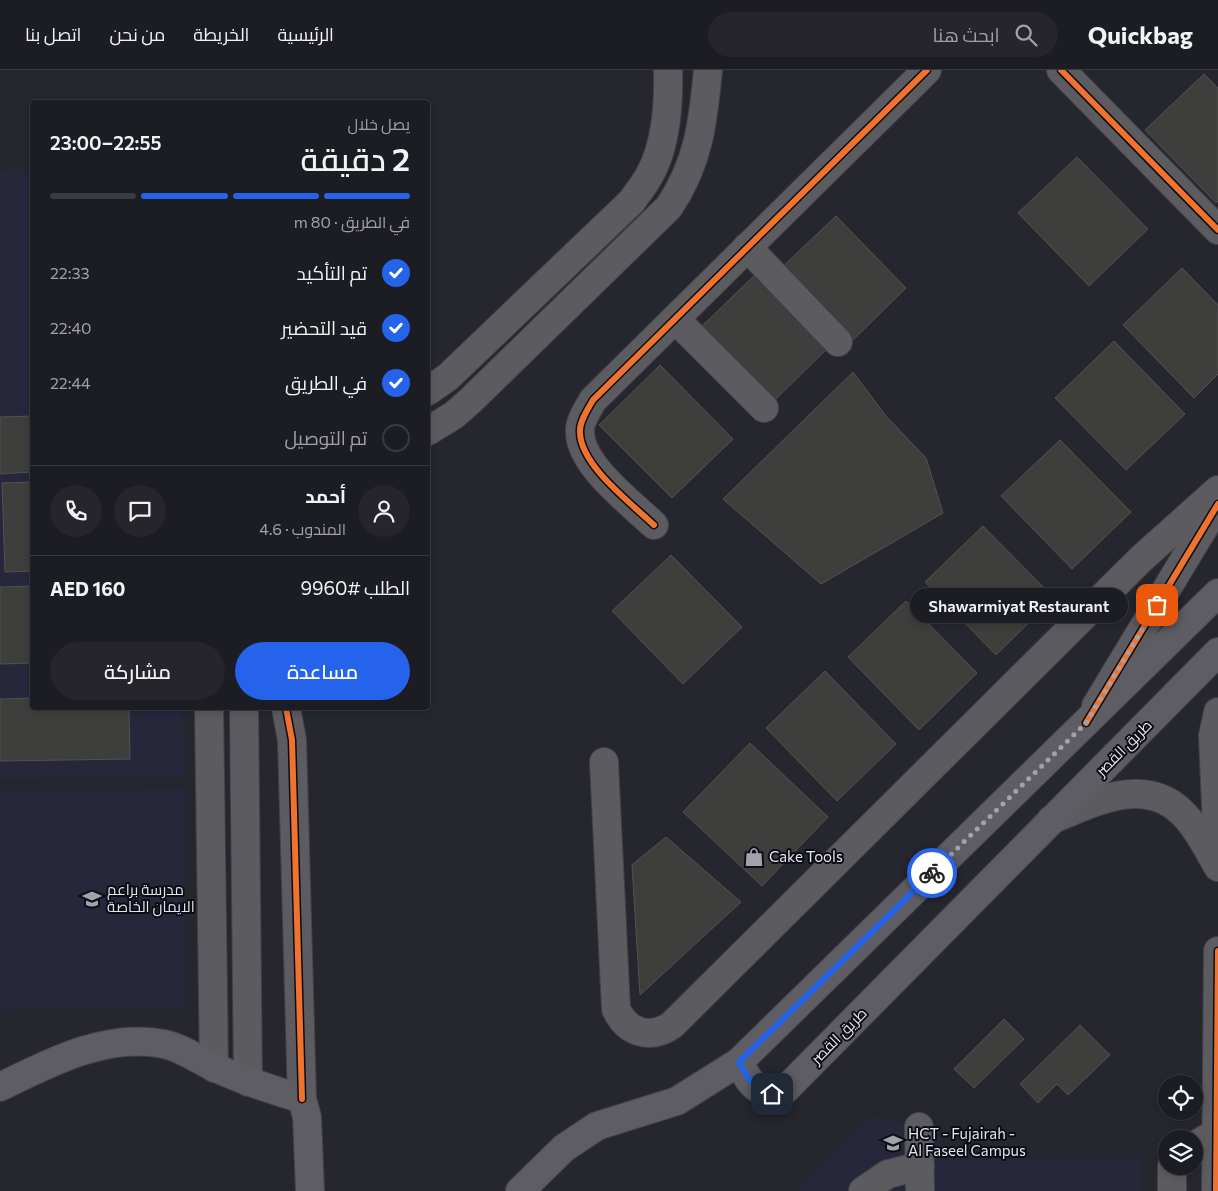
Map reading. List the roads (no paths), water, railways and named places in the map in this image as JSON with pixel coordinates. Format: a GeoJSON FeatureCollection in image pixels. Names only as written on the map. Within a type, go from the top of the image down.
{"type":"FeatureCollection","features":[{"type":"Feature","properties":{"kind":"main road"},"geometry":{"type":"LineString","coordinates":[[520,1191],[564,1148],[598,1126],[677,1101],[739,1062],[1218,592]]}},
{"type":"Feature","properties":{"kind":"main road","name":"طريق القصر"},"geometry":{"type":"LineString","coordinates":[[739,1062],[750,1083],[760,1090],[772,1094],[783,1092],[1218,652]]}},
{"type":"Feature","properties":{"kind":"main road"},"geometry":{"type":"LineString","coordinates":[[0,1087],[54,1062],[119,1041],[141,1041],[164,1044],[186,1052],[214,1068],[302,1102]]}},
{"type":"Feature","properties":{"kind":"main road"},"geometry":{"type":"LineString","coordinates":[[296,1191],[297,1117],[302,1102]]}},
{"type":"Feature","properties":{"kind":"main road"},"geometry":{"type":"LineString","coordinates":[[302,1102],[307,1117],[310,1191]]}},
{"type":"Feature","properties":{"kind":"street"},"geometry":{"type":"LineString","coordinates":[[430,390],[448,377],[632,201],[651,173],[660,146],[665,117],[668,70]]}},
{"type":"Feature","properties":{"kind":"street"},"geometry":{"type":"LineString","coordinates":[[430,430],[454,415],[470,401],[669,206],[684,184],[694,161],[701,136],[708,70]]}},
{"type":"Feature","properties":{"kind":"street"},"geometry":{"type":"LineString","coordinates":[[654,525],[598,471],[583,449],[579,431],[593,400],[927,70]]}},
{"type":"Feature","properties":{"kind":"street"},"geometry":{"type":"LineString","coordinates":[[1061,70],[1218,230]]}},
{"type":"Feature","properties":{"kind":"street"},"geometry":{"type":"LineString","coordinates":[[747,247],[838,342]]}},
{"type":"Feature","properties":{"kind":"street"},"geometry":{"type":"LineString","coordinates":[[675,319],[764,408]]}},
{"type":"Feature","properties":{"kind":"street"},"geometry":{"type":"LineString","coordinates":[[604,762],[616,1009],[626,1025],[644,1033],[654,1033],[672,1025],[1142,558],[1218,490]]}},
{"type":"Feature","properties":{"kind":"street"},"geometry":{"type":"LineString","coordinates":[[1086,723],[1218,504]]}},
{"type":"Feature","properties":{"kind":"street"},"geometry":{"type":"LineString","coordinates":[[209,710],[214,1068]]}},
{"type":"Feature","properties":{"kind":"street"},"geometry":{"type":"LineString","coordinates":[[244,710],[248,1082]]}},
{"type":"Feature","properties":{"kind":"street"},"geometry":{"type":"LineString","coordinates":[[286,710],[292,740],[302,1102]]}},
{"type":"Feature","properties":{"kind":"street"},"geometry":{"type":"LineString","coordinates":[[1218,712],[1213,736],[1218,851]]}},
{"type":"Feature","properties":{"kind":"street"},"geometry":{"type":"LineString","coordinates":[[1051,820],[1114,795],[1145,794],[1174,806],[1186,816],[1196,829],[1218,867]]}},
{"type":"Feature","properties":{"kind":"street"},"geometry":{"type":"LineString","coordinates":[[1216,1191],[1205,1139],[1218,951]]}},
{"type":"Feature","properties":{"kind":"street"},"geometry":{"type":"LineString","coordinates":[[863,1191],[888,1182],[920,1178],[919,1127]]}},
{"type":"Feature","properties":{"kind":"street"},"geometry":{"type":"LineString","coordinates":[[1172,1175],[1172,1191]]}},
{"type":"Feature","properties":{"kind":"place","name":"Shawarmiyat Restaurant"},"geometry":{"type":"Point","coordinates":[1157,605]}},
{"type":"Feature","properties":{"kind":"place","name":"Cake Tools"},"geometry":{"type":"Point","coordinates":[754,857]}},
{"type":"Feature","properties":{"kind":"place","name":"مدرسة براعم الايمان الخاصة"},"geometry":{"type":"Point","coordinates":[92,899]}},
{"type":"Feature","properties":{"kind":"place","name":"HCT - Fujairah - Al Faseel Campus"},"geometry":{"type":"Point","coordinates":[893,1143]}}]}
